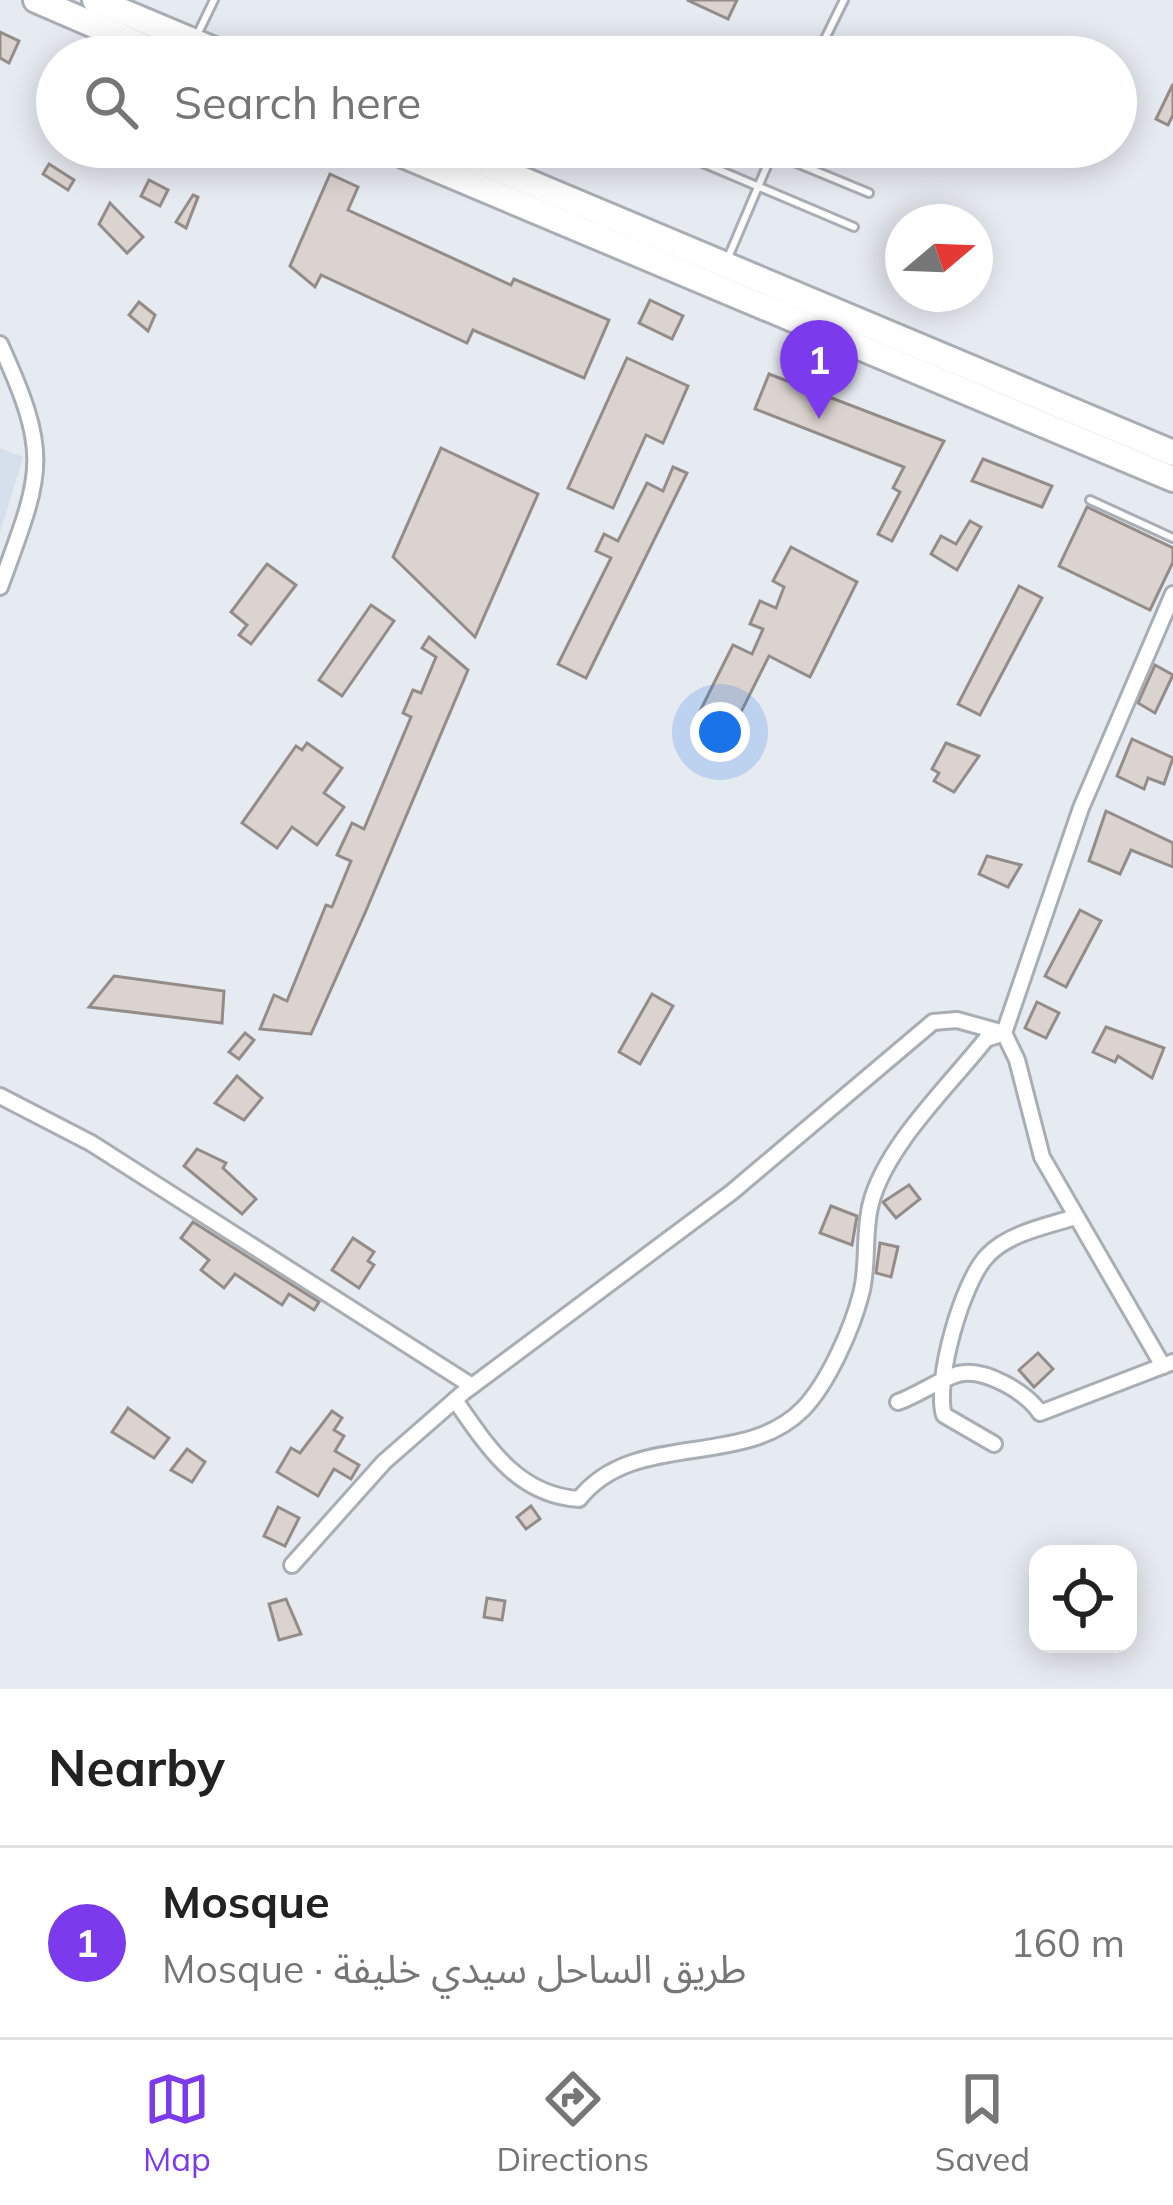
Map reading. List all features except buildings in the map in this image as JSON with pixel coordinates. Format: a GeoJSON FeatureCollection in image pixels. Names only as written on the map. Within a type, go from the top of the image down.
{"type":"FeatureCollection","features":[{"type":"Feature","properties":{"kind":"highway"},"geometry":{"type":"LineString","coordinates":[[36,0],[119,36]]}},
{"type":"Feature","properties":{"kind":"highway"},"geometry":{"type":"LineString","coordinates":[[95,0],[182,36]]}},
{"type":"Feature","properties":{"kind":"highway"},"geometry":{"type":"LineString","coordinates":[[435,168],[1172,466]]}},
{"type":"Feature","properties":{"kind":"highway"},"geometry":{"type":"LineString","coordinates":[[495,168],[725,264],[1172,466]]}},
{"type":"Feature","properties":{"kind":"street"},"geometry":{"type":"LineString","coordinates":[[0,344],[37,435],[39,460],[0,587]]}},
{"type":"Feature","properties":{"kind":"street"},"geometry":{"type":"LineString","coordinates":[[898,1402],[959,1374],[979,1375],[1031,1398],[1040,1413],[1168,1364],[1042,1157],[1017,1060],[1004,1033],[1082,808],[1173,594]]}},
{"type":"Feature","properties":{"kind":"street"},"geometry":{"type":"LineString","coordinates":[[292,1565],[384,1462],[455,1400],[732,1192],[922,1027],[957,1020],[1004,1033]]}},
{"type":"Feature","properties":{"kind":"street"},"geometry":{"type":"LineString","coordinates":[[455,1400],[503,1465],[547,1497],[579,1499],[590,1485],[650,1458],[744,1443],[770,1432],[805,1408],[838,1351],[861,1295],[871,1202],[912,1127],[986,1039],[1004,1033]]}},
{"type":"Feature","properties":{"kind":"street"},"geometry":{"type":"LineString","coordinates":[[0,1096],[92,1143],[472,1386]]}},
{"type":"Feature","properties":{"kind":"street"},"geometry":{"type":"LineString","coordinates":[[994,1444],[944,1415],[940,1401],[958,1310],[987,1256],[1010,1239],[1075,1216]]}},
{"type":"Feature","properties":{"kind":"lane"},"geometry":{"type":"LineString","coordinates":[[196,36],[214,0]]}},
{"type":"Feature","properties":{"kind":"lane"},"geometry":{"type":"LineString","coordinates":[[826,36],[844,0]]}},
{"type":"Feature","properties":{"kind":"lane"},"geometry":{"type":"LineString","coordinates":[[712,168],[854,227]]}},
{"type":"Feature","properties":{"kind":"lane"},"geometry":{"type":"LineString","coordinates":[[725,264],[765,168]]}},
{"type":"Feature","properties":{"kind":"lane"},"geometry":{"type":"LineString","coordinates":[[813,168],[869,193]]}},
{"type":"Feature","properties":{"kind":"lane"},"geometry":{"type":"LineString","coordinates":[[1090,500],[1173,538]]}},
{"type":"Feature","properties":{"kind":"shaded area"},"geometry":{"type":"Polygon","coordinates":[[[0,448],[23,457],[0,533],[0,448]]]}},
{"type":"Feature","properties":{"kind":"place","name":"Mosque"},"geometry":{"type":"Point","coordinates":[819,419]}}]}
